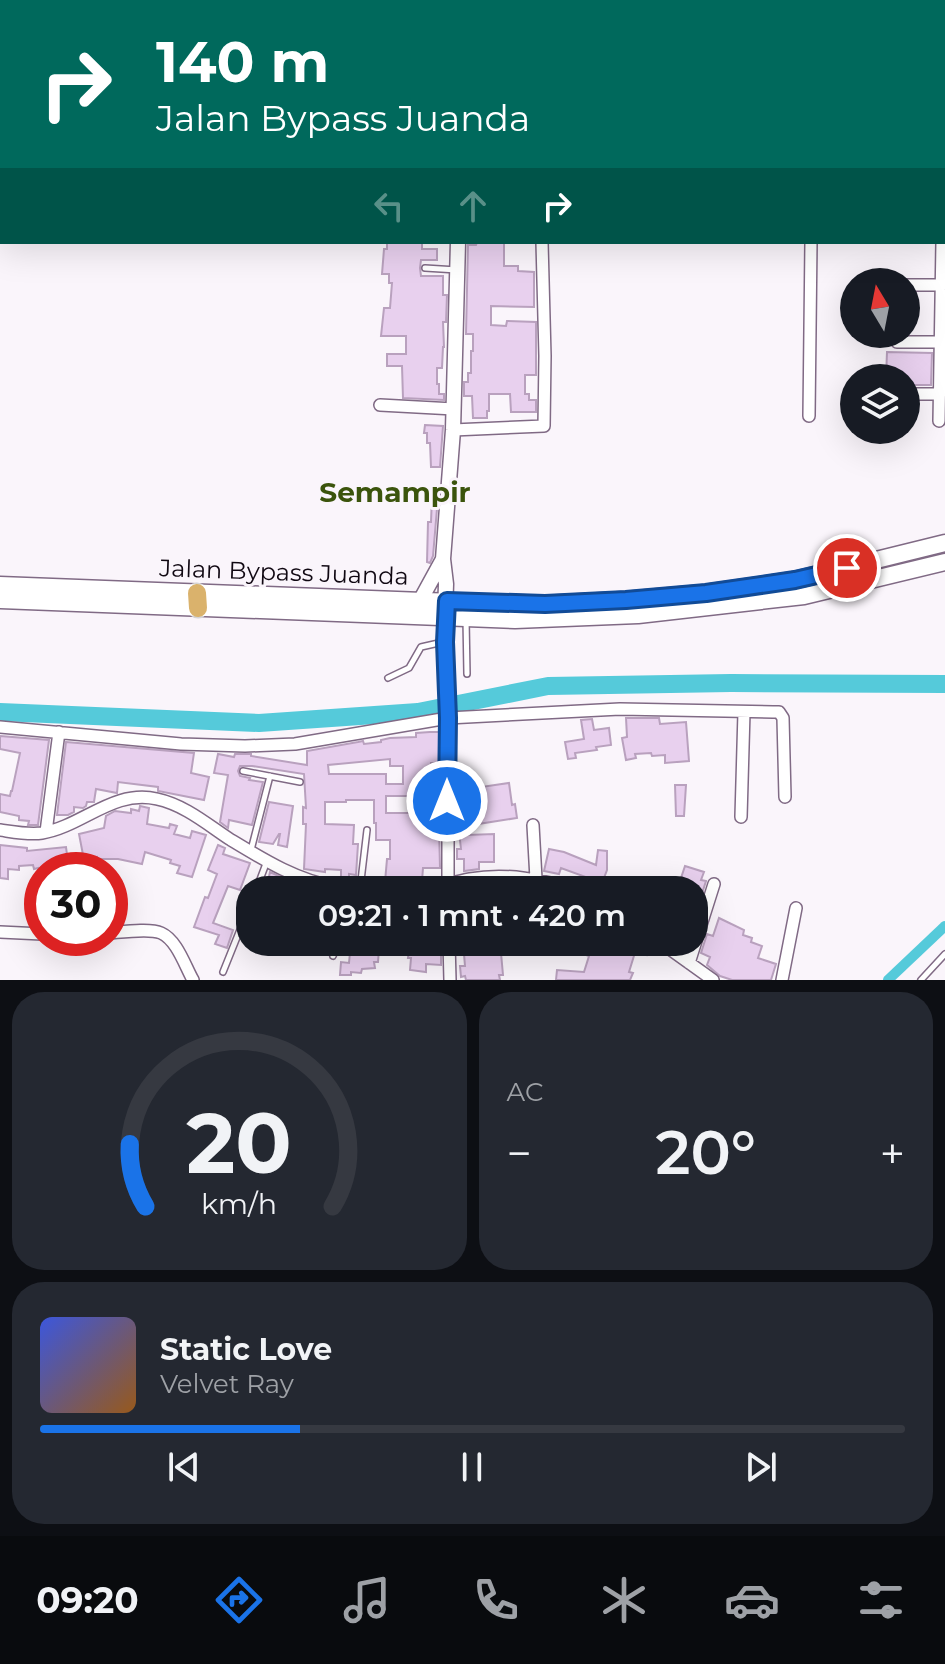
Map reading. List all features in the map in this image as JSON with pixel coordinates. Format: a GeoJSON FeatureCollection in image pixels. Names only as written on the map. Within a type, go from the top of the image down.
{"type":"FeatureCollection","features":[{"type":"Feature","properties":{"kind":"main road","name":"Jalan Bypass Juanda"},"geometry":{"type":"LineString","coordinates":[[0,600],[420,601],[466,618],[515,620],[622,616],[684,602],[706,593],[795,580],[945,543]]}},
{"type":"Feature","properties":{"kind":"main road","name":"Jalan Bypass Juanda"},"geometry":{"type":"LineString","coordinates":[[0,585],[198,600],[446,610],[626,600],[684,602],[804,596],[945,562]]}},
{"type":"Feature","properties":{"kind":"street"},"geometry":{"type":"LineString","coordinates":[[448,876],[443,559],[454,409],[458,244]]}},
{"type":"Feature","properties":{"kind":"street"},"geometry":{"type":"LineString","coordinates":[[453,430],[544,426],[542,244]]}},
{"type":"Feature","properties":{"kind":"street"},"geometry":{"type":"LineString","coordinates":[[809,416],[811,244]]}},
{"type":"Feature","properties":{"kind":"street"},"geometry":{"type":"LineString","coordinates":[[939,421],[942,244]]}},
{"type":"Feature","properties":{"kind":"street"},"geometry":{"type":"LineString","coordinates":[[920,285],[942,285]]}},
{"type":"Feature","properties":{"kind":"street"},"geometry":{"type":"LineString","coordinates":[[920,342],[940,342]]}},
{"type":"Feature","properties":{"kind":"street"},"geometry":{"type":"LineString","coordinates":[[920,394],[940,394]]}},
{"type":"Feature","properties":{"kind":"street"},"geometry":{"type":"LineString","coordinates":[[380,405],[454,409]]}},
{"type":"Feature","properties":{"kind":"street"},"geometry":{"type":"LineString","coordinates":[[420,601],[443,559]]}},
{"type":"Feature","properties":{"kind":"street"},"geometry":{"type":"LineString","coordinates":[[0,727],[181,744],[245,746],[295,744],[447,716],[620,709],[779,712],[782,715],[785,797]]}},
{"type":"Feature","properties":{"kind":"street"},"geometry":{"type":"LineString","coordinates":[[741,817],[744,712]]}},
{"type":"Feature","properties":{"kind":"street"},"geometry":{"type":"LineString","coordinates":[[46,832],[59,732]]}},
{"type":"Feature","properties":{"kind":"street"},"geometry":{"type":"LineString","coordinates":[[0,830],[46,832],[64,827],[113,802],[146,797],[178,806],[267,861],[300,876]]}},
{"type":"Feature","properties":{"kind":"street"},"geometry":{"type":"LineString","coordinates":[[533,825],[542,876]]}},
{"type":"Feature","properties":{"kind":"street"},"geometry":{"type":"LineString","coordinates":[[689,963],[714,884]]}},
{"type":"Feature","properties":{"kind":"street"},"geometry":{"type":"LineString","coordinates":[[782,980],[796,908]]}},
{"type":"Feature","properties":{"kind":"street"},"geometry":{"type":"LineString","coordinates":[[0,932],[24,933]]}},
{"type":"Feature","properties":{"kind":"street"},"geometry":{"type":"LineString","coordinates":[[128,932],[162,933],[177,951],[193,980]]}},
{"type":"Feature","properties":{"kind":"street"},"geometry":{"type":"LineString","coordinates":[[449,956],[450,980]]}},
{"type":"Feature","properties":{"kind":"street"},"geometry":{"type":"LineString","coordinates":[[679,956],[707,978]]}},
{"type":"Feature","properties":{"kind":"lane"},"geometry":{"type":"LineString","coordinates":[[425,268],[458,270]]}},
{"type":"Feature","properties":{"kind":"lane"},"geometry":{"type":"LineString","coordinates":[[466,618],[467,674]]}},
{"type":"Feature","properties":{"kind":"lane"},"geometry":{"type":"LineString","coordinates":[[388,678],[409,668],[421,647],[445,642]]}},
{"type":"Feature","properties":{"kind":"lane"},"geometry":{"type":"LineString","coordinates":[[243,771],[300,782]]}},
{"type":"Feature","properties":{"kind":"lane"},"geometry":{"type":"LineString","coordinates":[[251,851],[270,776]]}},
{"type":"Feature","properties":{"kind":"lane"},"geometry":{"type":"LineString","coordinates":[[362,876],[367,830]]}},
{"type":"Feature","properties":{"kind":"lane"},"geometry":{"type":"LineString","coordinates":[[261,876],[267,861]]}},
{"type":"Feature","properties":{"kind":"lane"},"geometry":{"type":"LineString","coordinates":[[223,972],[236,940]]}},
{"type":"Feature","properties":{"kind":"lane"},"geometry":{"type":"LineString","coordinates":[[921,980],[945,954]]}},
{"type":"Feature","properties":{"kind":"building"},"geometry":{"type":"Polygon","coordinates":[[[387,244],[422,244],[422,249],[437,249],[437,260],[421,260],[420,268],[421,276],[443,276],[443,295],[447,295],[442,368],[437,368],[439,394],[444,394],[444,400],[403,398],[402,366],[387,366],[387,354],[406,354],[406,336],[381,336],[384,308],[390,308],[392,283],[389,283],[389,274],[382,274],[384,249],[387,249],[387,244]]]}},
{"type":"Feature","properties":{"kind":"building"},"geometry":{"type":"Polygon","coordinates":[[[504,244],[504,266],[518,266],[518,271],[534,272],[534,307],[491,306],[491,325],[506,326],[507,321],[536,322],[536,375],[525,375],[525,394],[529,394],[529,400],[536,400],[536,412],[511,412],[510,394],[489,394],[487,418],[473,418],[472,396],[464,396],[464,382],[468,382],[468,373],[471,373],[473,351],[473,334],[466,334],[468,245],[504,244]]]}},
{"type":"Feature","properties":{"kind":"building"},"geometry":{"type":"Polygon","coordinates":[[[887,352],[932,353],[931,385],[920,385],[920,364],[887,364],[887,352]]]}},
{"type":"Feature","properties":{"kind":"building"},"geometry":{"type":"Polygon","coordinates":[[[425,425],[443,426],[440,467],[431,467],[430,443],[427,443],[427,433],[424,433],[425,425]]]}},
{"type":"Feature","properties":{"kind":"building"},"geometry":{"type":"Polygon","coordinates":[[[432,496],[438,497],[430,563],[427,562],[428,522],[431,522],[432,496]]]}},
{"type":"Feature","properties":{"kind":"building"},"geometry":{"type":"Polygon","coordinates":[[[626,718],[659,718],[660,724],[686,722],[689,761],[665,763],[665,755],[652,756],[651,753],[635,754],[636,758],[626,760],[622,738],[627,737],[626,718]]]}},
{"type":"Feature","properties":{"kind":"building"},"geometry":{"type":"Polygon","coordinates":[[[592,719],[594,730],[609,728],[611,745],[575,753],[576,758],[568,759],[565,742],[584,739],[581,720],[592,719]]]}},
{"type":"Feature","properties":{"kind":"building"},"geometry":{"type":"Polygon","coordinates":[[[440,732],[440,763],[431,763],[431,787],[438,787],[440,868],[423,868],[422,876],[386,876],[390,840],[376,840],[374,800],[325,802],[325,824],[354,825],[353,844],[358,844],[356,875],[341,876],[341,870],[325,869],[325,872],[304,869],[304,774],[240,766],[240,776],[263,782],[252,825],[229,820],[228,828],[220,822],[228,775],[214,773],[218,754],[234,757],[235,754],[251,754],[307,765],[307,751],[363,741],[364,744],[390,738],[416,737],[416,733],[440,732]],[[390,759],[328,765],[329,774],[386,774],[386,784],[403,784],[403,766],[390,766],[390,759]],[[386,796],[386,813],[415,813],[415,796],[386,796]]]}},
{"type":"Feature","properties":{"kind":"building"},"geometry":{"type":"Polygon","coordinates":[[[0,736],[49,740],[38,825],[28,825],[29,821],[19,820],[19,816],[0,812],[0,794],[10,796],[20,753],[0,749],[0,736]]]}},
{"type":"Feature","properties":{"kind":"building"},"geometry":{"type":"Polygon","coordinates":[[[66,742],[194,753],[191,773],[209,777],[204,800],[158,791],[158,787],[118,782],[117,793],[96,789],[94,802],[87,802],[83,808],[74,807],[74,812],[68,815],[57,815],[66,742]]]}},
{"type":"Feature","properties":{"kind":"building"},"geometry":{"type":"Polygon","coordinates":[[[509,783],[517,818],[478,824],[478,794],[482,794],[481,787],[509,783]]]}},
{"type":"Feature","properties":{"kind":"building"},"geometry":{"type":"Polygon","coordinates":[[[675,785],[686,785],[684,816],[676,816],[675,785]]]}},
{"type":"Feature","properties":{"kind":"building"},"geometry":{"type":"Polygon","coordinates":[[[269,802],[293,806],[287,847],[278,845],[280,834],[273,844],[259,842],[269,802]]]}},
{"type":"Feature","properties":{"kind":"building"},"geometry":{"type":"Polygon","coordinates":[[[140,806],[149,808],[147,824],[169,828],[170,824],[177,826],[174,834],[190,838],[192,831],[206,835],[192,877],[177,873],[180,866],[170,863],[171,860],[145,852],[142,864],[128,861],[128,852],[82,852],[79,834],[104,828],[106,816],[115,811],[139,811],[140,806]]]}},
{"type":"Feature","properties":{"kind":"building"},"geometry":{"type":"Polygon","coordinates":[[[466,822],[467,835],[494,834],[494,862],[479,862],[479,869],[464,871],[464,859],[457,859],[457,849],[461,849],[458,823],[466,822]]]}},
{"type":"Feature","properties":{"kind":"building"},"geometry":{"type":"Polygon","coordinates":[[[0,845],[27,848],[27,851],[66,847],[67,852],[24,852],[24,866],[19,866],[19,870],[8,869],[8,879],[0,878],[0,845]]]}},
{"type":"Feature","properties":{"kind":"building"},"geometry":{"type":"Polygon","coordinates":[[[218,845],[225,848],[223,854],[250,863],[245,876],[236,876],[236,889],[228,886],[213,923],[233,930],[227,948],[215,944],[219,935],[194,927],[217,874],[208,870],[218,845]]]}},
{"type":"Feature","properties":{"kind":"building"},"geometry":{"type":"Polygon","coordinates":[[[549,849],[596,865],[598,850],[607,851],[605,876],[583,876],[561,868],[559,874],[544,871],[549,849]]]}},
{"type":"Feature","properties":{"kind":"building"},"geometry":{"type":"Polygon","coordinates":[[[685,866],[704,872],[702,876],[682,876],[685,866]]]}},
{"type":"Feature","properties":{"kind":"building"},"geometry":{"type":"Polygon","coordinates":[[[719,918],[744,930],[743,935],[762,946],[758,958],[776,964],[771,980],[732,980],[720,976],[707,965],[710,957],[708,934],[713,936],[719,918]]]}},
{"type":"Feature","properties":{"kind":"building"},"geometry":{"type":"Polygon","coordinates":[[[350,956],[378,956],[378,962],[374,962],[375,968],[340,975],[341,962],[349,963],[350,956]]]}},
{"type":"Feature","properties":{"kind":"building"},"geometry":{"type":"Polygon","coordinates":[[[441,956],[441,965],[426,964],[426,972],[410,970],[411,958],[408,958],[441,956]]]}},
{"type":"Feature","properties":{"kind":"building"},"geometry":{"type":"Polygon","coordinates":[[[464,956],[501,956],[503,975],[499,975],[500,980],[466,980],[465,976],[461,977],[460,966],[465,966],[464,956]]]}},
{"type":"Feature","properties":{"kind":"building"},"geometry":{"type":"Polygon","coordinates":[[[589,956],[634,956],[630,980],[556,980],[557,970],[584,972],[589,956]]]}},
{"type":"Feature","properties":{"kind":"waterway"},"geometry":{"type":"LineString","coordinates":[[0,712],[259,723],[418,712],[548,686],[945,684]]}},
{"type":"Feature","properties":{"kind":"waterway"},"geometry":{"type":"LineString","coordinates":[[888,980],[945,926]]}},
{"type":"Feature","properties":{"kind":"district","name":"Semampir"},"geometry":{"type":"Point","coordinates":[395,492]}},
{"type":"Feature","properties":{"kind":"route"},"geometry":{"type":"LineString","coordinates":[[447,801],[447,601],[545,604],[626,600],[706,593],[795,580],[847,568]]}}]}
